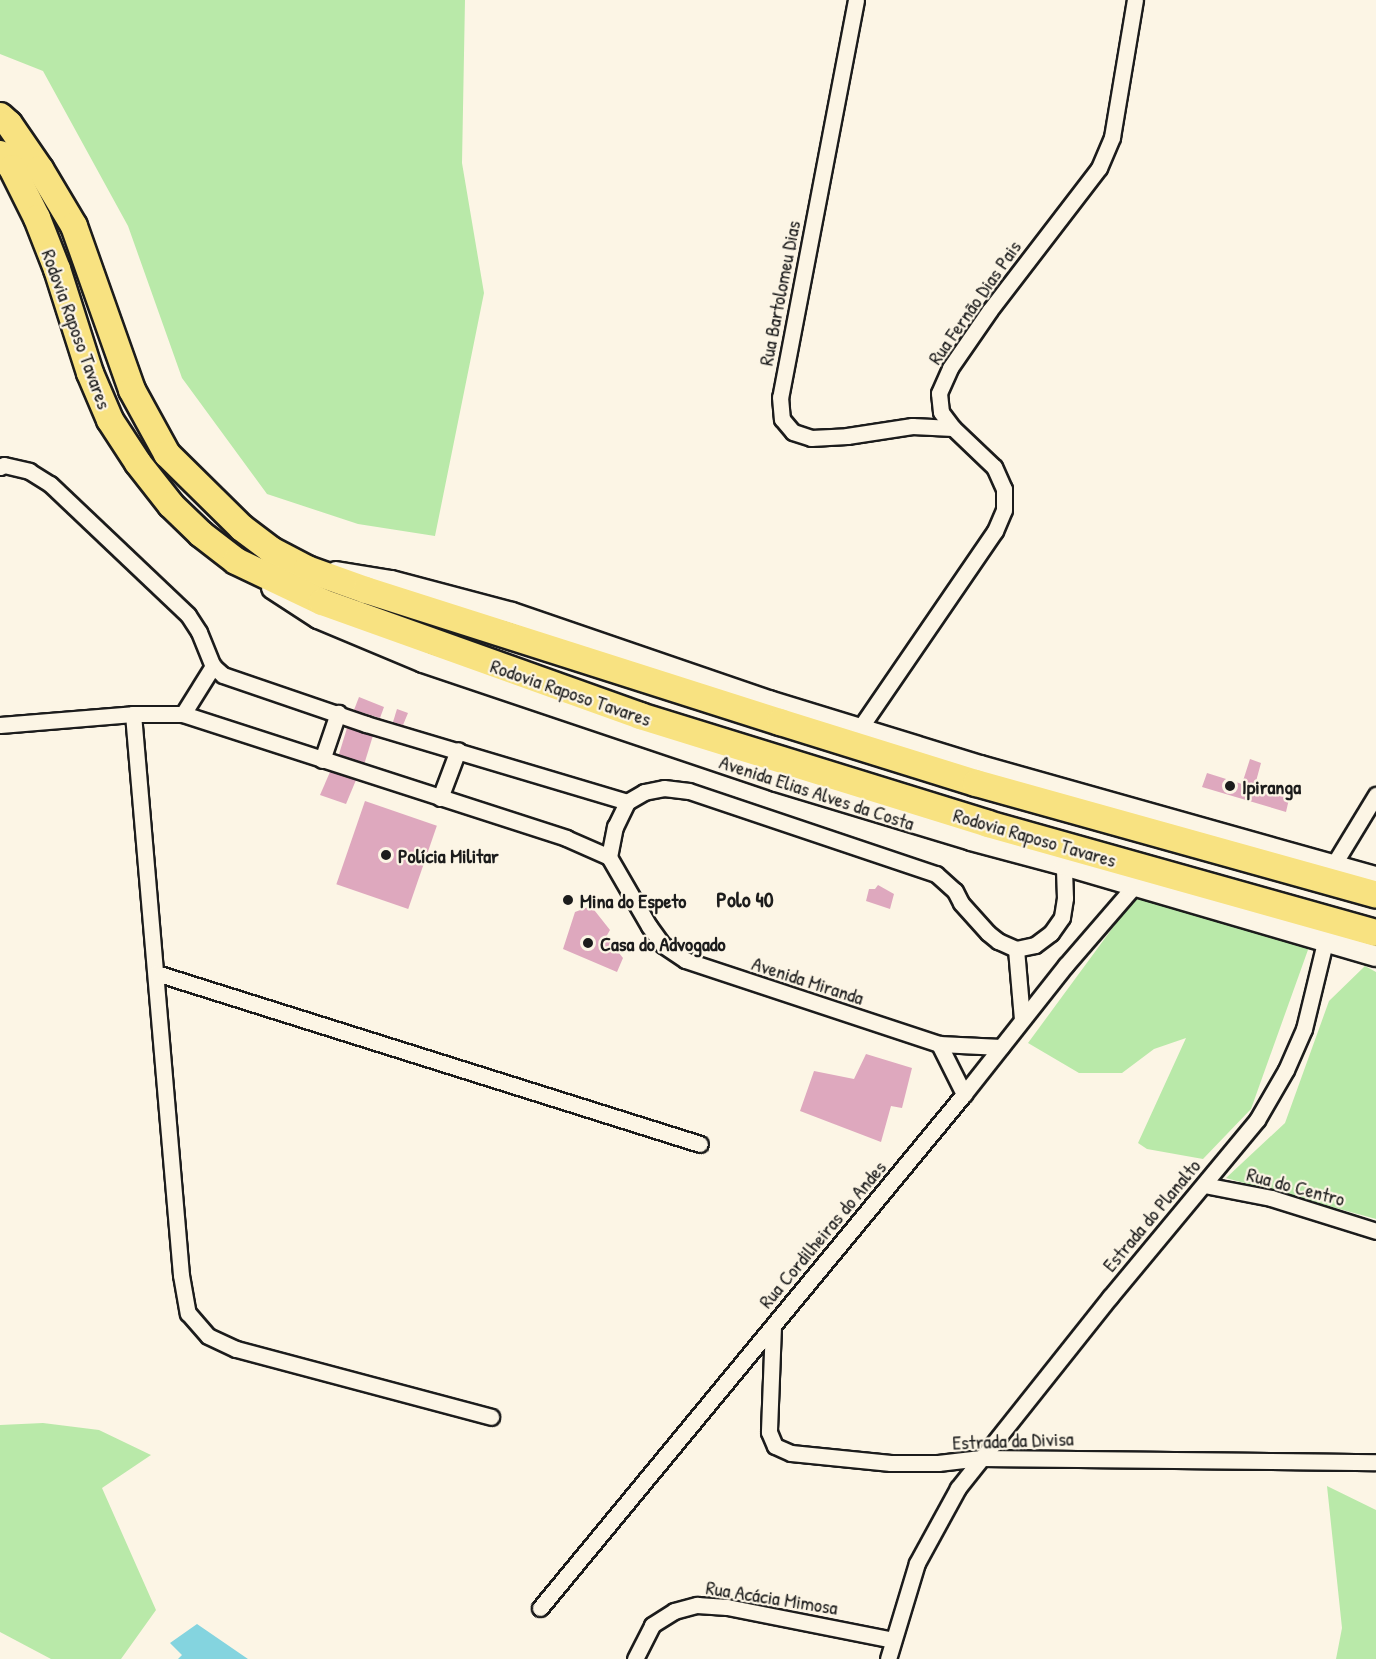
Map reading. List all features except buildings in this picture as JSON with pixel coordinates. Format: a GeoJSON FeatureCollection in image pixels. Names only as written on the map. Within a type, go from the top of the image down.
{"type":"FeatureCollection","features":[{"type":"Feature","properties":{"kind":"highway","name":"Rodovia Raposo Tavares"},"geometry":{"type":"LineString","coordinates":[[0,116],[9,124],[40,169],[74,226],[132,390],[167,454],[242,528],[271,550],[307,569],[965,779],[1376,895]]}},
{"type":"Feature","properties":{"kind":"highway","name":"Rodovia Raposo Tavares"},"geometry":{"type":"LineString","coordinates":[[0,154],[12,168],[37,218],[57,269],[90,373],[110,420],[138,463],[171,505],[201,534],[236,561],[322,602],[640,716],[988,824],[1376,933]]}},
{"type":"Feature","properties":{"kind":"main road","name":"Avenida Elias Alves da Costa"},"geometry":{"type":"LineString","coordinates":[[236,561],[300,606],[356,636],[572,713],[776,781],[971,840],[1135,885],[1376,956]]}},
{"type":"Feature","properties":{"kind":"main road"},"geometry":{"type":"LineString","coordinates":[[307,569],[354,574],[443,593],[512,613],[770,701],[980,766],[1376,877]]}},
{"type":"Feature","properties":{"kind":"street","name":"Rua Bartolomeu Dias"},"geometry":{"type":"LineString","coordinates":[[856,0],[780,397],[782,419],[793,432],[812,438],[847,436],[912,426],[953,428]]}},
{"type":"Feature","properties":{"kind":"street","name":"Rua Fernão Dias Pais"},"geometry":{"type":"LineString","coordinates":[[860,728],[995,531],[1004,510],[1004,489],[994,467],[953,428],[941,412],[939,393],[950,368],[990,310],[1099,168],[1112,137],[1135,0]]}},
{"type":"Feature","properties":{"kind":"street"},"geometry":{"type":"LineString","coordinates":[[0,467],[4,465],[29,471],[50,484],[188,615],[199,632],[213,666],[223,675],[243,684],[627,802]]}},
{"type":"Feature","properties":{"kind":"street"},"geometry":{"type":"LineString","coordinates":[[183,714],[213,666]]}},
{"type":"Feature","properties":{"kind":"street"},"geometry":{"type":"LineString","coordinates":[[322,760],[338,713]]}},
{"type":"Feature","properties":{"kind":"street"},"geometry":{"type":"LineString","coordinates":[[133,714],[182,1275],[188,1313],[208,1336],[236,1349],[491,1417]]}},
{"type":"Feature","properties":{"kind":"street"},"geometry":{"type":"LineString","coordinates":[[0,725],[133,714],[183,714],[566,838],[609,857],[615,827],[627,802],[644,792],[664,788],[689,791],[936,874],[955,891],[968,911],[988,933],[998,941],[1016,949],[1035,945],[1051,933],[1062,917],[1065,898],[1064,865]]}},
{"type":"Feature","properties":{"kind":"street"},"geometry":{"type":"LineString","coordinates":[[440,798],[458,750]]}},
{"type":"Feature","properties":{"kind":"street"},"geometry":{"type":"LineString","coordinates":[[1334,864],[1376,795]]}},
{"type":"Feature","properties":{"kind":"street","name":"Avenida Miranda"},"geometry":{"type":"LineString","coordinates":[[609,857],[663,945],[685,960],[939,1044],[1001,1047]]}},
{"type":"Feature","properties":{"kind":"street","name":"Rua Cordilheiras do Andes"},"geometry":{"type":"LineString","coordinates":[[540,1608],[964,1094],[1022,1019],[1135,885]]}},
{"type":"Feature","properties":{"kind":"street","name":"Estrada do Planalto"},"geometry":{"type":"LineString","coordinates":[[888,1659],[917,1563],[958,1488],[1110,1297],[1257,1120],[1286,1070],[1304,1029],[1325,942]]}},
{"type":"Feature","properties":{"kind":"street"},"geometry":{"type":"LineString","coordinates":[[1016,949],[1022,1019]]}},
{"type":"Feature","properties":{"kind":"street"},"geometry":{"type":"LineString","coordinates":[[156,973],[700,1144]]}},
{"type":"Feature","properties":{"kind":"street"},"geometry":{"type":"LineString","coordinates":[[939,1044],[964,1094]]}},
{"type":"Feature","properties":{"kind":"street","name":"Rua do Centro"},"geometry":{"type":"LineString","coordinates":[[1204,1185],[1271,1198],[1376,1231]]}},
{"type":"Feature","properties":{"kind":"street","name":"Estrada da Divisa"},"geometry":{"type":"LineString","coordinates":[[773,1326],[769,1432],[775,1446],[791,1453],[891,1463],[938,1463],[981,1458],[1376,1462]]}},
{"type":"Feature","properties":{"kind":"street","name":"Rua Acácia Mimosa"},"geometry":{"type":"LineString","coordinates":[[635,1659],[652,1625],[674,1611],[697,1605],[727,1607],[893,1640]]}},
{"type":"Feature","properties":{"kind":"green space"},"geometry":{"type":"Polygon","coordinates":[[[0,0],[465,0],[462,163],[484,293],[435,536],[358,524],[267,494],[182,378],[128,226],[43,71],[0,54],[0,0]]]}},
{"type":"Feature","properties":{"kind":"green space"},"geometry":{"type":"Polygon","coordinates":[[[1136,896],[1309,947],[1251,1109],[1203,1159],[1147,1149],[1138,1143],[1186,1038],[1154,1049],[1122,1073],[1079,1073],[1028,1043],[1136,896]]]}},
{"type":"Feature","properties":{"kind":"green space"},"geometry":{"type":"Polygon","coordinates":[[[1365,966],[1376,972],[1376,1219],[1226,1178],[1285,1123],[1329,1001],[1365,966]]]}},
{"type":"Feature","properties":{"kind":"green space"},"geometry":{"type":"Polygon","coordinates":[[[43,1423],[99,1430],[151,1455],[102,1488],[156,1610],[121,1659],[51,1659],[0,1632],[0,1425],[43,1423]]]}},
{"type":"Feature","properties":{"kind":"green space"},"geometry":{"type":"Polygon","coordinates":[[[1327,1486],[1376,1510],[1376,1659],[1336,1659],[1342,1628],[1327,1486]]]}},
{"type":"Feature","properties":{"kind":"water"},"geometry":{"type":"Polygon","coordinates":[[[197,1624],[248,1659],[178,1659],[182,1655],[170,1643],[197,1624]]]}},
{"type":"Feature","properties":{"kind":"place","name":"Ipiranga"},"geometry":{"type":"Point","coordinates":[1230,786]}},
{"type":"Feature","properties":{"kind":"place","name":"Polícia Militar"},"geometry":{"type":"Point","coordinates":[386,855]}},
{"type":"Feature","properties":{"kind":"place","name":"Mina do Espeto"},"geometry":{"type":"Point","coordinates":[568,900]}},
{"type":"Feature","properties":{"kind":"place","name":"Casa do Advogado"},"geometry":{"type":"Point","coordinates":[588,943]}},
{"type":"Feature","properties":{"kind":"district","name":"Polo 40"},"geometry":{"type":"Point","coordinates":[745,900]}}]}
